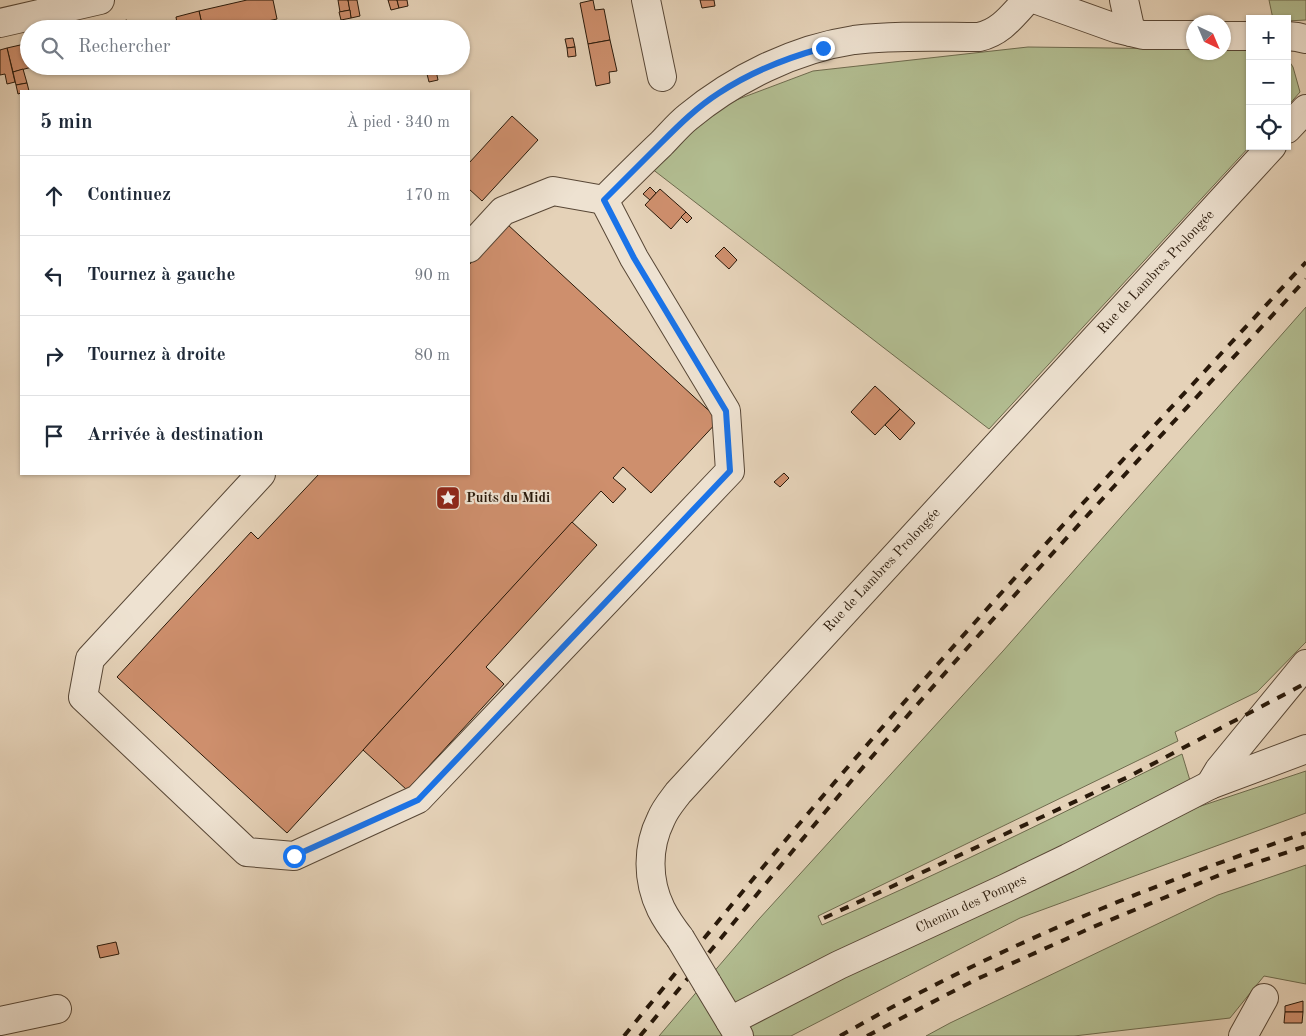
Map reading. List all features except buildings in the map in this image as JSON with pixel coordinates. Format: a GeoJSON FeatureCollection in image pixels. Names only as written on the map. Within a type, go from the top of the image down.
{"type":"FeatureCollection","features":[{"type":"Feature","properties":{"kind":"street"},"geometry":{"type":"LineString","coordinates":[[0,23],[100,0]]}},
{"type":"Feature","properties":{"kind":"street"},"geometry":{"type":"LineString","coordinates":[[646,0],[662,77]]}},
{"type":"Feature","properties":{"kind":"street"},"geometry":{"type":"LineString","coordinates":[[604,200],[686,119],[718,94],[750,75],[804,53],[854,40],[979,37],[997,30],[1027,0]]}},
{"type":"Feature","properties":{"kind":"street"},"geometry":{"type":"LineString","coordinates":[[1037,0],[1118,29],[1143,34],[1186,35]]}},
{"type":"Feature","properties":{"kind":"street"},"geometry":{"type":"LineString","coordinates":[[1124,0],[1131,32]]}},
{"type":"Feature","properties":{"kind":"street"},"geometry":{"type":"LineString","coordinates":[[1231,36],[1246,36]]}},
{"type":"Feature","properties":{"kind":"street"},"geometry":{"type":"LineString","coordinates":[[1291,36],[1306,39]]}},
{"type":"Feature","properties":{"kind":"street"},"geometry":{"type":"LineString","coordinates":[[1291,125],[1306,109]]}},
{"type":"Feature","properties":{"kind":"street","name":"Rue de Lambres Prolongée"},"geometry":{"type":"LineString","coordinates":[[735,1028],[661,909],[652,885],[650,874],[652,845],[661,818],[678,793],[1268,150]]}},
{"type":"Feature","properties":{"kind":"street"},"geometry":{"type":"LineString","coordinates":[[470,247],[503,211],[553,191],[604,200]]}},
{"type":"Feature","properties":{"kind":"street"},"geometry":{"type":"LineString","coordinates":[[259,475],[90,659],[83,697],[247,852],[294,856],[418,800],[730,471],[726,411],[634,258],[604,200]]}},
{"type":"Feature","properties":{"kind":"street","name":"Chemin des Pompes"},"geometry":{"type":"LineString","coordinates":[[1210,785],[1230,756],[1306,664]]}},
{"type":"Feature","properties":{"kind":"street","name":"Chemin des Pompes"},"geometry":{"type":"LineString","coordinates":[[735,1028],[839,965],[1060,862],[1210,785],[1306,749]]}},
{"type":"Feature","properties":{"kind":"street"},"geometry":{"type":"LineString","coordinates":[[1244,1036],[1264,998]]}},
{"type":"Feature","properties":{"kind":"street"},"geometry":{"type":"LineString","coordinates":[[0,1021],[57,1009]]}},
{"type":"Feature","properties":{"kind":"green space"},"geometry":{"type":"Polygon","coordinates":[[[1269,0],[1306,0],[1306,20],[1291,21],[1291,15],[1272,15],[1269,0]]]}},
{"type":"Feature","properties":{"kind":"green space"},"geometry":{"type":"Polygon","coordinates":[[[1028,47],[1186,49],[1186,60],[1231,60],[1231,48],[1246,48],[1246,150],[989,429],[647,165],[728,103],[813,71],[1028,47]]]}},
{"type":"Feature","properties":{"kind":"green space"},"geometry":{"type":"Polygon","coordinates":[[[1291,64],[1293,67],[1300,92],[1291,102],[1291,64]]]}},
{"type":"Feature","properties":{"kind":"green space"},"geometry":{"type":"Polygon","coordinates":[[[1306,307],[1306,642],[1257,692],[1175,732],[1178,741],[818,916],[822,925],[868,905],[1003,842],[1182,754],[1198,807],[1306,771],[1306,813],[1020,918],[791,1036],[659,1036],[759,919],[1003,651],[1306,307]]]}},
{"type":"Feature","properties":{"kind":"green space"},"geometry":{"type":"Polygon","coordinates":[[[1306,865],[1306,984],[1264,976],[1230,1018],[1074,1036],[926,1036],[1218,895],[1306,865]]]}},
{"type":"Feature","properties":{"kind":"railway"},"geometry":{"type":"LineString","coordinates":[[624,1036],[800,823],[914,691],[1081,506],[1306,262]]}},
{"type":"Feature","properties":{"kind":"railway"},"geometry":{"type":"LineString","coordinates":[[640,1036],[812,828],[923,698],[1086,517],[1306,279]]}},
{"type":"Feature","properties":{"kind":"railway"},"geometry":{"type":"LineString","coordinates":[[824,918],[1128,777],[1306,683]]}},
{"type":"Feature","properties":{"kind":"railway"},"geometry":{"type":"LineString","coordinates":[[840,1036],[952,976],[1068,923],[1186,875],[1306,833]]}},
{"type":"Feature","properties":{"kind":"railway"},"geometry":{"type":"LineString","coordinates":[[867,1036],[977,979],[1093,927],[1222,874],[1306,846]]}},
{"type":"Feature","properties":{"kind":"place","name":"Puits du Midi"},"geometry":{"type":"Point","coordinates":[448,498]}},
{"type":"Feature","properties":{"kind":"route"},"geometry":{"type":"LineString","coordinates":[[294,856],[418,800],[730,471],[726,411],[634,258],[604,200],[686,119],[718,94],[750,75],[768,67],[823,48]]}}]}
